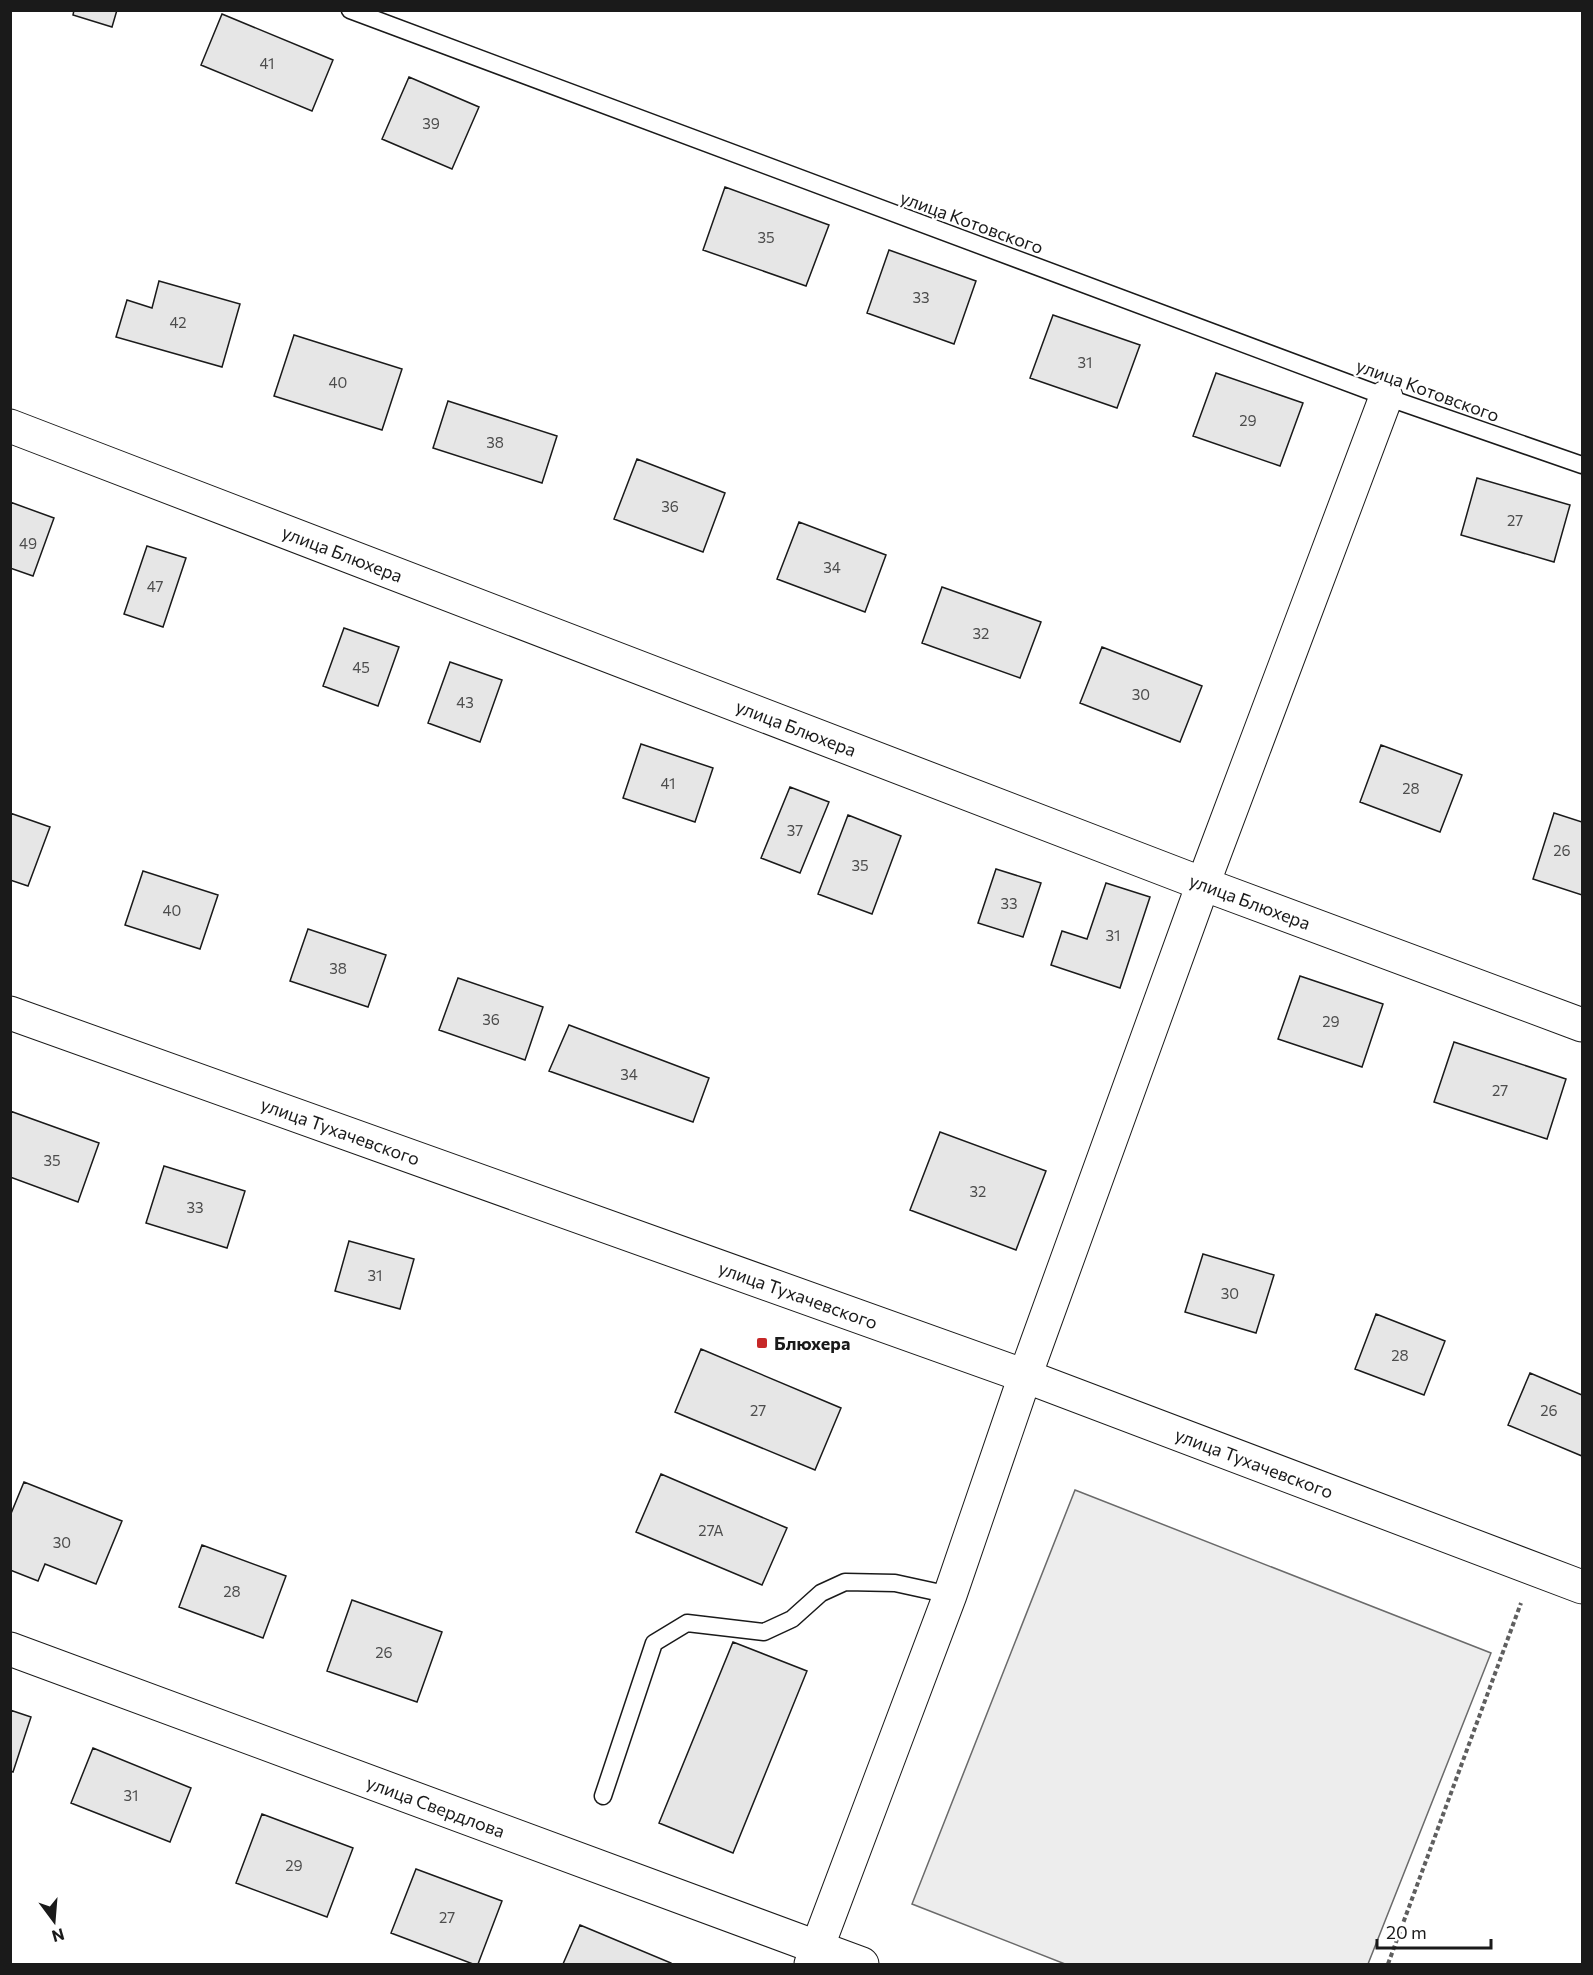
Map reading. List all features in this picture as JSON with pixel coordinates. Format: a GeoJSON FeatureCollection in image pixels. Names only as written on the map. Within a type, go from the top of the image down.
{"type":"FeatureCollection","features":[{"type":"Feature","properties":{"kind":"street"},"geometry":{"type":"LineString","coordinates":[[814,1956],[950,1595],[1025,1376],[1203,884],[1386,397]]}},
{"type":"Feature","properties":{"kind":"street","name":"улица Блюхера"},"geometry":{"type":"LineString","coordinates":[[10,426],[1203,884],[1582,1024]]}},
{"type":"Feature","properties":{"kind":"street","name":"улица Тухачевского"},"geometry":{"type":"LineString","coordinates":[[10,1013],[1025,1376],[1582,1587]]}},
{"type":"Feature","properties":{"kind":"street","name":"улица Свердлова"},"geometry":{"type":"LineString","coordinates":[[10,1649],[814,1956],[862,1965]]}},
{"type":"Feature","properties":{"kind":"lane","name":"улица Котовского"},"geometry":{"type":"LineString","coordinates":[[350,10],[1386,397],[1582,465]]}},
{"type":"Feature","properties":{"kind":"lane"},"geometry":{"type":"LineString","coordinates":[[603,1796],[654,1643],[687,1623],[764,1632],[792,1619],[821,1593],[845,1582],[895,1583],[950,1595]]}},
{"type":"Feature","properties":{"kind":"path"},"geometry":{"type":"LineString","coordinates":[[1388,1965],[1533,1568]]}},
{"type":"Feature","properties":{"kind":"shaded area"},"geometry":{"type":"Polygon","coordinates":[[[1075,1490],[1491,1653],[1368,1964],[1065,1964],[912,1904],[1075,1490]]]}},
{"type":"Feature","properties":{"kind":"building"},"geometry":{"type":"Polygon","coordinates":[[[74,10],[117,10],[112,27],[73,15],[74,10]]]}},
{"type":"Feature","properties":{"kind":"building"},"geometry":{"type":"Polygon","coordinates":[[[222,14],[333,60],[312,111],[201,65],[222,14]]]}},
{"type":"Feature","properties":{"kind":"building"},"geometry":{"type":"Polygon","coordinates":[[[409,77],[479,107],[452,169],[382,139],[409,77]]]}},
{"type":"Feature","properties":{"kind":"building"},"geometry":{"type":"Polygon","coordinates":[[[725,187],[829,225],[806,286],[703,250],[725,187]]]}},
{"type":"Feature","properties":{"kind":"building"},"geometry":{"type":"Polygon","coordinates":[[[889,250],[976,281],[954,344],[867,313],[889,250]]]}},
{"type":"Feature","properties":{"kind":"building"},"geometry":{"type":"Polygon","coordinates":[[[159,281],[240,304],[222,367],[116,337],[127,300],[152,308],[159,281]]]}},
{"type":"Feature","properties":{"kind":"building"},"geometry":{"type":"Polygon","coordinates":[[[1053,315],[1140,345],[1117,408],[1030,378],[1053,315]]]}},
{"type":"Feature","properties":{"kind":"building"},"geometry":{"type":"Polygon","coordinates":[[[294,335],[402,369],[382,430],[274,396],[294,335]]]}},
{"type":"Feature","properties":{"kind":"building"},"geometry":{"type":"Polygon","coordinates":[[[1216,373],[1303,403],[1280,466],[1193,436],[1216,373]]]}},
{"type":"Feature","properties":{"kind":"building"},"geometry":{"type":"Polygon","coordinates":[[[448,401],[557,436],[542,483],[433,448],[448,401]]]}},
{"type":"Feature","properties":{"kind":"building"},"geometry":{"type":"Polygon","coordinates":[[[637,459],[725,493],[703,552],[614,519],[637,459]]]}},
{"type":"Feature","properties":{"kind":"building"},"geometry":{"type":"Polygon","coordinates":[[[1477,478],[1570,505],[1554,562],[1461,535],[1477,478]]]}},
{"type":"Feature","properties":{"kind":"building"},"geometry":{"type":"Polygon","coordinates":[[[10,502],[54,518],[33,576],[10,568],[10,502]]]}},
{"type":"Feature","properties":{"kind":"building"},"geometry":{"type":"Polygon","coordinates":[[[799,522],[886,555],[865,612],[777,579],[799,522]]]}},
{"type":"Feature","properties":{"kind":"building"},"geometry":{"type":"Polygon","coordinates":[[[147,546],[186,558],[163,627],[124,614],[147,546]]]}},
{"type":"Feature","properties":{"kind":"building"},"geometry":{"type":"Polygon","coordinates":[[[942,587],[1041,622],[1020,678],[922,643],[942,587]]]}},
{"type":"Feature","properties":{"kind":"building"},"geometry":{"type":"Polygon","coordinates":[[[344,628],[399,647],[378,706],[323,686],[344,628]]]}},
{"type":"Feature","properties":{"kind":"building"},"geometry":{"type":"Polygon","coordinates":[[[1102,647],[1202,686],[1180,742],[1080,703],[1102,647]]]}},
{"type":"Feature","properties":{"kind":"building"},"geometry":{"type":"Polygon","coordinates":[[[450,662],[502,680],[480,742],[428,723],[450,662]]]}},
{"type":"Feature","properties":{"kind":"building"},"geometry":{"type":"Polygon","coordinates":[[[641,744],[713,768],[695,822],[623,798],[641,744]]]}},
{"type":"Feature","properties":{"kind":"building"},"geometry":{"type":"Polygon","coordinates":[[[1381,745],[1462,775],[1440,832],[1360,802],[1381,745]]]}},
{"type":"Feature","properties":{"kind":"building"},"geometry":{"type":"Polygon","coordinates":[[[790,787],[829,802],[800,873],[761,858],[790,787]]]}},
{"type":"Feature","properties":{"kind":"building"},"geometry":{"type":"Polygon","coordinates":[[[10,813],[50,827],[28,886],[10,880],[10,813]]]}},
{"type":"Feature","properties":{"kind":"building"},"geometry":{"type":"Polygon","coordinates":[[[1554,813],[1582,822],[1582,895],[1533,879],[1554,813]]]}},
{"type":"Feature","properties":{"kind":"building"},"geometry":{"type":"Polygon","coordinates":[[[848,815],[901,836],[872,914],[818,894],[848,815]]]}},
{"type":"Feature","properties":{"kind":"building"},"geometry":{"type":"Polygon","coordinates":[[[996,869],[1041,883],[1023,937],[978,923],[996,869]]]}},
{"type":"Feature","properties":{"kind":"building"},"geometry":{"type":"Polygon","coordinates":[[[143,871],[218,895],[200,949],[125,925],[143,871]]]}},
{"type":"Feature","properties":{"kind":"building"},"geometry":{"type":"Polygon","coordinates":[[[1106,883],[1150,897],[1120,988],[1051,965],[1062,931],[1087,939],[1106,883]]]}},
{"type":"Feature","properties":{"kind":"building"},"geometry":{"type":"Polygon","coordinates":[[[308,929],[386,955],[368,1007],[290,981],[308,929]]]}},
{"type":"Feature","properties":{"kind":"building"},"geometry":{"type":"Polygon","coordinates":[[[1300,976],[1383,1004],[1362,1067],[1278,1039],[1300,976]]]}},
{"type":"Feature","properties":{"kind":"building"},"geometry":{"type":"Polygon","coordinates":[[[458,978],[543,1007],[525,1060],[439,1030],[458,978]]]}},
{"type":"Feature","properties":{"kind":"building"},"geometry":{"type":"Polygon","coordinates":[[[569,1025],[709,1078],[693,1122],[549,1071],[569,1025]]]}},
{"type":"Feature","properties":{"kind":"building"},"geometry":{"type":"Polygon","coordinates":[[[1454,1042],[1566,1079],[1547,1139],[1434,1102],[1454,1042]]]}},
{"type":"Feature","properties":{"kind":"building"},"geometry":{"type":"Polygon","coordinates":[[[10,1111],[99,1143],[78,1202],[10,1177],[10,1111]]]}},
{"type":"Feature","properties":{"kind":"building"},"geometry":{"type":"Polygon","coordinates":[[[940,1132],[1046,1171],[1016,1250],[910,1210],[940,1132]]]}},
{"type":"Feature","properties":{"kind":"building"},"geometry":{"type":"Polygon","coordinates":[[[164,1166],[245,1191],[227,1248],[146,1223],[164,1166]]]}},
{"type":"Feature","properties":{"kind":"building"},"geometry":{"type":"Polygon","coordinates":[[[349,1241],[414,1259],[400,1309],[335,1291],[349,1241]]]}},
{"type":"Feature","properties":{"kind":"building"},"geometry":{"type":"Polygon","coordinates":[[[1203,1254],[1274,1275],[1256,1333],[1185,1312],[1203,1254]]]}},
{"type":"Feature","properties":{"kind":"building"},"geometry":{"type":"Polygon","coordinates":[[[1376,1314],[1445,1341],[1424,1395],[1355,1369],[1376,1314]]]}},
{"type":"Feature","properties":{"kind":"building"},"geometry":{"type":"Polygon","coordinates":[[[701,1349],[841,1408],[815,1470],[675,1412],[701,1349]]]}},
{"type":"Feature","properties":{"kind":"building"},"geometry":{"type":"Polygon","coordinates":[[[1530,1373],[1582,1395],[1582,1456],[1508,1425],[1530,1373]]]}},
{"type":"Feature","properties":{"kind":"building"},"geometry":{"type":"Polygon","coordinates":[[[661,1474],[787,1528],[762,1585],[636,1532],[661,1474]]]}},
{"type":"Feature","properties":{"kind":"building"},"geometry":{"type":"Polygon","coordinates":[[[24,1482],[122,1521],[96,1584],[45,1564],[38,1581],[10,1570],[10,1516],[24,1482]]]}},
{"type":"Feature","properties":{"kind":"building"},"geometry":{"type":"Polygon","coordinates":[[[202,1545],[286,1576],[263,1638],[179,1607],[202,1545]]]}},
{"type":"Feature","properties":{"kind":"building"},"geometry":{"type":"Polygon","coordinates":[[[352,1600],[442,1632],[417,1702],[327,1671],[352,1600]]]}},
{"type":"Feature","properties":{"kind":"building"},"geometry":{"type":"Polygon","coordinates":[[[733,1642],[807,1671],[733,1853],[659,1823],[733,1642]]]}},
{"type":"Feature","properties":{"kind":"building"},"geometry":{"type":"Polygon","coordinates":[[[10,1710],[31,1717],[13,1772],[10,1771],[10,1710]]]}},
{"type":"Feature","properties":{"kind":"building"},"geometry":{"type":"Polygon","coordinates":[[[93,1748],[191,1788],[170,1842],[71,1803],[93,1748]]]}},
{"type":"Feature","properties":{"kind":"building"},"geometry":{"type":"Polygon","coordinates":[[[262,1814],[353,1848],[327,1917],[236,1883],[262,1814]]]}},
{"type":"Feature","properties":{"kind":"building"},"geometry":{"type":"Polygon","coordinates":[[[416,1869],[502,1901],[478,1964],[391,1933],[416,1869]]]}},
{"type":"Feature","properties":{"kind":"building"},"geometry":{"type":"Polygon","coordinates":[[[580,1925],[671,1963],[671,1964],[563,1964],[580,1925]]]}},
{"type":"Feature","properties":{"kind":"place","name":"Блюхера"},"geometry":{"type":"Point","coordinates":[762,1343]}}]}
